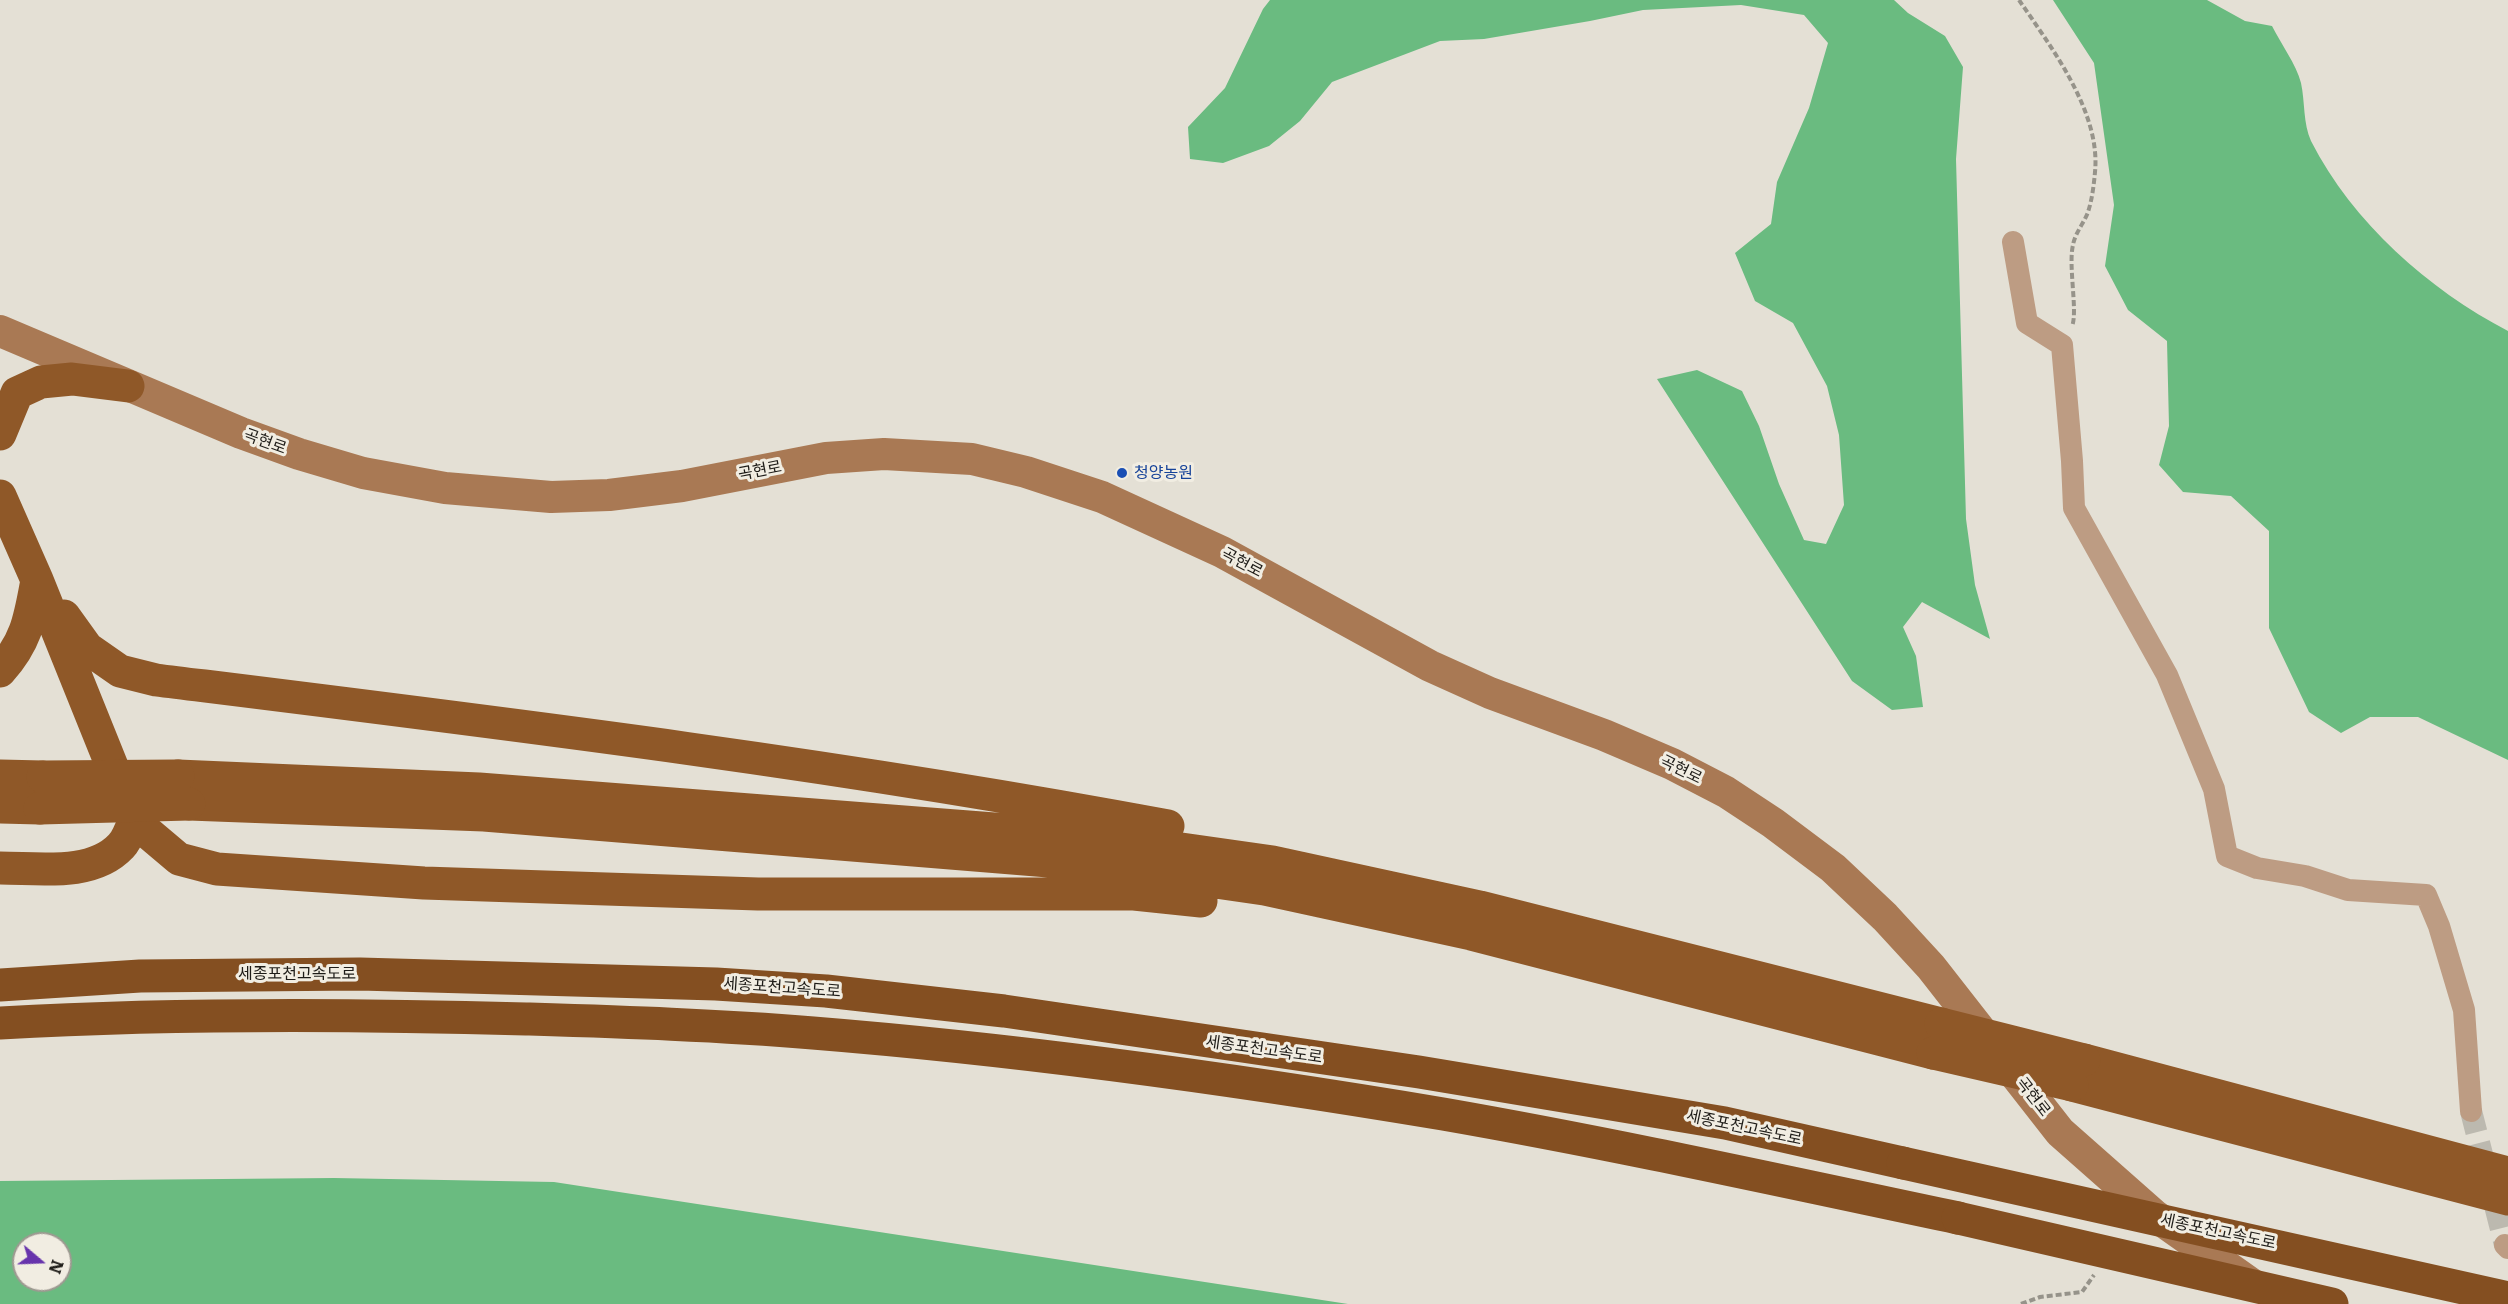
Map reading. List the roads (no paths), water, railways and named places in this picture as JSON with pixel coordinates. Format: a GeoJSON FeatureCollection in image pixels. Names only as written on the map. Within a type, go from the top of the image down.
{"type":"FeatureCollection","features":[{"type":"Feature","properties":{"kind":"highway"},"geometry":{"type":"LineString","coordinates":[[0,434],[17,393],[41,381],[72,379],[128,386]]}},
{"type":"Feature","properties":{"kind":"highway"},"geometry":{"type":"LineString","coordinates":[[0,496],[38,580],[134,821],[179,860],[217,869],[424,883],[758,894],[1134,894],[1263,907],[1476,920]]}},
{"type":"Feature","properties":{"kind":"highway"},"geometry":{"type":"LineString","coordinates":[[0,671],[16,653],[30,620],[38,580]]}},
{"type":"Feature","properties":{"kind":"highway"},"geometry":{"type":"LineString","coordinates":[[38,580],[87,648],[120,671],[156,680],[651,742],[1006,795],[1273,846],[1476,920],[1937,1039],[2508,1173]]}},
{"type":"Feature","properties":{"kind":"highway"},"geometry":{"type":"LineString","coordinates":[[0,776],[42,792]]}},
{"type":"Feature","properties":{"kind":"highway"},"geometry":{"type":"LineString","coordinates":[[0,807],[42,792],[183,790],[1098,865],[1476,920]]}},
{"type":"Feature","properties":{"kind":"highway"},"geometry":{"type":"LineString","coordinates":[[0,868],[70,868],[102,861],[123,845],[134,821]]}},
{"type":"Feature","properties":{"kind":"highway","name":"세종포천고속도로"},"geometry":{"type":"LineString","coordinates":[[0,985],[140,976],[360,974],[599,979],[826,991],[1004,1011],[1419,1071],[1725,1123],[2508,1298]]}},
{"type":"Feature","properties":{"kind":"highway"},"geometry":{"type":"LineString","coordinates":[[0,1023],[83,1018],[248,1015],[437,1016],[622,1022],[798,1032],[961,1047],[1146,1070],[1443,1114],[1583,1140],[1958,1218],[2332,1304]]}},
{"type":"Feature","properties":{"kind":"highway"},"geometry":{"type":"LineString","coordinates":[[2078,1073],[2508,1199]]}},
{"type":"Feature","properties":{"kind":"main road","name":"곡현로"},"geometry":{"type":"LineString","coordinates":[[0,331],[241,434],[363,473],[445,488],[550,497],[609,495],[682,486],[826,458],[884,454],[972,459],[1026,472],[1102,497],[1135,511],[1222,552],[1430,666],[1490,693],[1604,735],[1672,764],[1726,792],[1773,823],[1833,868],[1885,917],[1931,967],[2061,1132],[2154,1215],[2279,1304]]}},
{"type":"Feature","properties":{"kind":"street"},"geometry":{"type":"LineString","coordinates":[[2013,242],[2027,323],[2062,345],[2074,508],[2167,675],[2214,789],[2227,856],[2257,868],[2305,876],[2348,890],[2426,895],[2439,926],[2464,1010],[2471,1111]]}},
{"type":"Feature","properties":{"kind":"tunnel"},"geometry":{"type":"LineString","coordinates":[[2471,1111],[2505,1245]]}},
{"type":"Feature","properties":{"kind":"place","name":"청양농원"},"geometry":{"type":"Point","coordinates":[1122,473]}}]}
